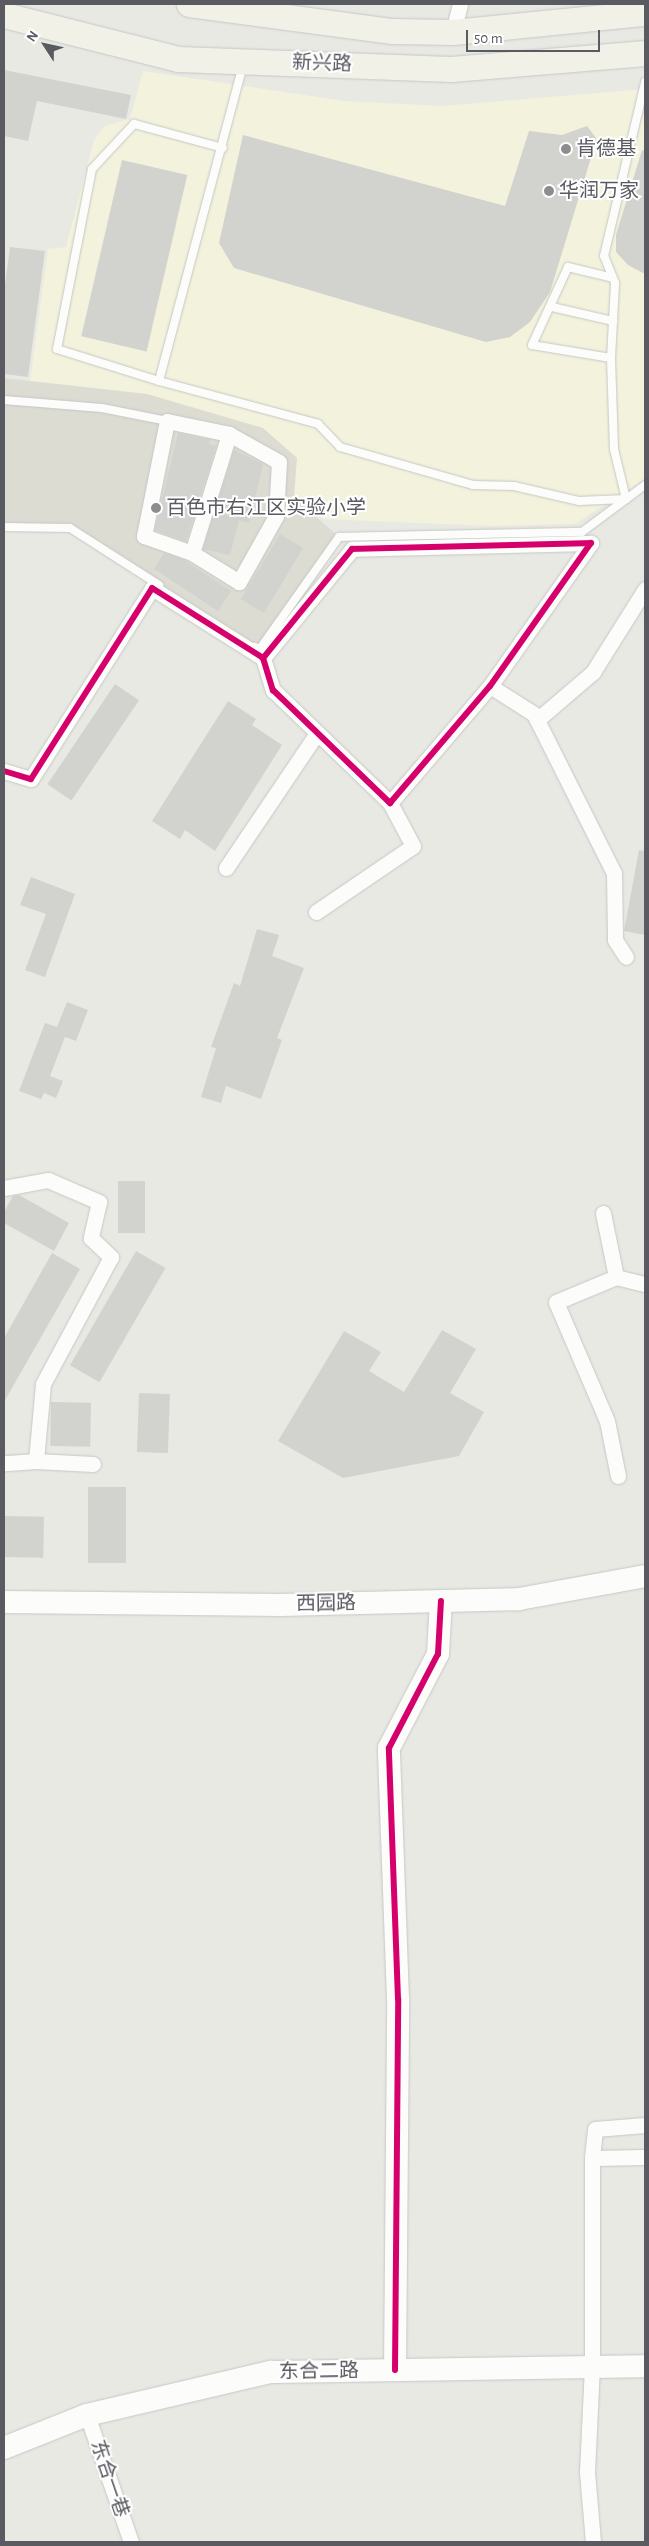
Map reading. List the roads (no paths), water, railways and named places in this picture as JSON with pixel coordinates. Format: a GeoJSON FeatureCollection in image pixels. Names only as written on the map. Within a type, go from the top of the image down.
{"type":"FeatureCollection","features":[{"type":"Feature","properties":{"kind":"main road","name":"新兴路"},"geometry":{"type":"LineString","coordinates":[[189,4],[392,31],[453,32],[645,13]]}},
{"type":"Feature","properties":{"kind":"main road","name":"新兴路"},"geometry":{"type":"LineString","coordinates":[[4,15],[178,59],[452,69],[645,53]]}},
{"type":"Feature","properties":{"kind":"street"},"geometry":{"type":"LineString","coordinates":[[453,32],[460,4]]}},
{"type":"Feature","properties":{"kind":"street"},"geometry":{"type":"LineString","coordinates":[[167,421],[229,434],[279,462],[276,516],[240,582],[192,553],[144,536],[167,421]]}},
{"type":"Feature","properties":{"kind":"street"},"geometry":{"type":"LineString","coordinates":[[192,553],[229,434]]}},
{"type":"Feature","properties":{"kind":"street"},"geometry":{"type":"LineString","coordinates":[[263,658],[352,549],[591,543],[490,686],[390,803]]}},
{"type":"Feature","properties":{"kind":"street"},"geometry":{"type":"LineString","coordinates":[[4,771],[31,779],[152,588],[263,658],[273,690],[390,803],[412,846],[316,912]]}},
{"type":"Feature","properties":{"kind":"street"},"geometry":{"type":"LineString","coordinates":[[537,720],[593,672],[645,590]]}},
{"type":"Feature","properties":{"kind":"street"},"geometry":{"type":"LineString","coordinates":[[490,686],[534,714],[614,873],[615,940],[626,957]]}},
{"type":"Feature","properties":{"kind":"street"},"geometry":{"type":"LineString","coordinates":[[226,868],[317,733]]}},
{"type":"Feature","properties":{"kind":"street"},"geometry":{"type":"LineString","coordinates":[[4,1188],[48,1180],[99,1202],[90,1238],[111,1257],[43,1384],[36,1461]]}},
{"type":"Feature","properties":{"kind":"street"},"geometry":{"type":"LineString","coordinates":[[603,1213],[616,1277]]}},
{"type":"Feature","properties":{"kind":"street"},"geometry":{"type":"LineString","coordinates":[[618,1476],[607,1421],[556,1302],[616,1277],[645,1284]]}},
{"type":"Feature","properties":{"kind":"street"},"geometry":{"type":"LineString","coordinates":[[4,1463],[36,1461],[93,1464]]}},
{"type":"Feature","properties":{"kind":"street","name":"西园路"},"geometry":{"type":"LineString","coordinates":[[4,1602],[281,1605],[519,1599],[645,1576]]}},
{"type":"Feature","properties":{"kind":"street"},"geometry":{"type":"LineString","coordinates":[[395,2370],[398,1998],[390,1748],[438,1654],[441,1601]]}},
{"type":"Feature","properties":{"kind":"street"},"geometry":{"type":"LineString","coordinates":[[593,2542],[587,2472],[592,2367],[592,2158],[594,2129],[645,2125]]}},
{"type":"Feature","properties":{"kind":"street"},"geometry":{"type":"LineString","coordinates":[[592,2158],[645,2157]]}},
{"type":"Feature","properties":{"kind":"street","name":"东合二路"},"geometry":{"type":"LineString","coordinates":[[4,2448],[87,2415],[271,2372],[645,2366]]}},
{"type":"Feature","properties":{"kind":"street","name":"东合一巷"},"geometry":{"type":"LineString","coordinates":[[87,2415],[131,2542]]}},
{"type":"Feature","properties":{"kind":"lane"},"geometry":{"type":"LineString","coordinates":[[160,380],[223,148],[244,60]]}},
{"type":"Feature","properties":{"kind":"lane"},"geometry":{"type":"LineString","coordinates":[[626,499],[614,449],[611,358],[613,278],[604,256],[645,82]]}},
{"type":"Feature","properties":{"kind":"lane"},"geometry":{"type":"LineString","coordinates":[[223,148],[134,124],[92,169],[57,349],[318,424],[340,447],[472,485],[514,486],[578,501],[626,499]]}},
{"type":"Feature","properties":{"kind":"lane"},"geometry":{"type":"LineString","coordinates":[[611,358],[532,345],[544,314],[552,308],[568,267],[613,278]]}},
{"type":"Feature","properties":{"kind":"lane"},"geometry":{"type":"LineString","coordinates":[[552,308],[613,321]]}},
{"type":"Feature","properties":{"kind":"lane"},"geometry":{"type":"LineString","coordinates":[[4,400],[102,408],[167,421]]}},
{"type":"Feature","properties":{"kind":"lane"},"geometry":{"type":"LineString","coordinates":[[4,527],[70,528],[260,650],[339,537],[582,532],[645,485]]}},
{"type":"Feature","properties":{"kind":"place","name":"肯德基"},"geometry":{"type":"Point","coordinates":[566,149]}},
{"type":"Feature","properties":{"kind":"place","name":"华润万家"},"geometry":{"type":"Point","coordinates":[549,191]}},
{"type":"Feature","properties":{"kind":"place","name":"百色市右江区实验小学"},"geometry":{"type":"Point","coordinates":[156,508]}}]}
